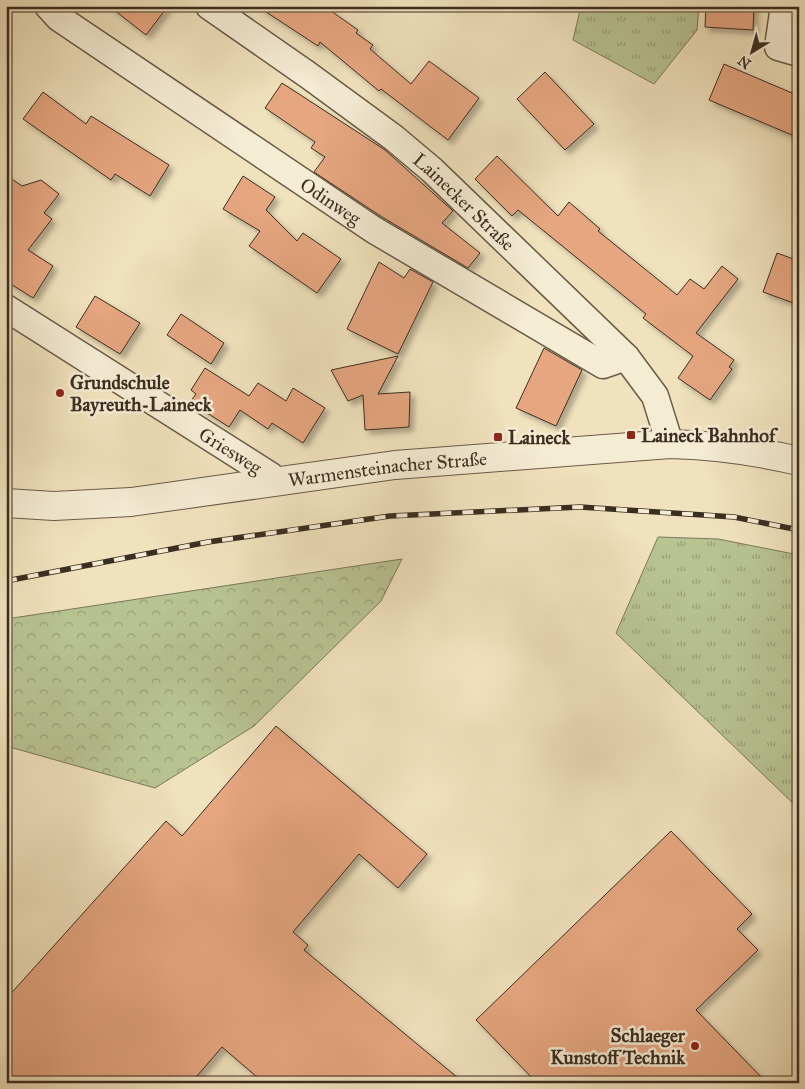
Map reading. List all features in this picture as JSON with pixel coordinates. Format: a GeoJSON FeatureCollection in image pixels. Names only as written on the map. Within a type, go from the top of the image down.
{"type":"FeatureCollection","features":[{"type":"Feature","properties":{"kind":"street","name":"Odinweg"},"geometry":{"type":"LineString","coordinates":[[48,6],[67,23],[374,230],[603,365],[626,357]]}},
{"type":"Feature","properties":{"kind":"street","name":"Lainecker Straße"},"geometry":{"type":"LineString","coordinates":[[209,6],[324,86],[394,138],[432,170],[626,357],[655,396],[670,444]]}},
{"type":"Feature","properties":{"kind":"street"},"geometry":{"type":"LineString","coordinates":[[784,6],[789,50]]}},
{"type":"Feature","properties":{"kind":"street","name":"Griesweg"},"geometry":{"type":"LineString","coordinates":[[6,308],[272,476],[275,482]]}},
{"type":"Feature","properties":{"kind":"street","name":"Warmensteinacher Straße"},"geometry":{"type":"LineString","coordinates":[[6,503],[54,506],[131,502],[395,465],[670,444],[710,445],[758,452],[799,461]]}},
{"type":"Feature","properties":{"kind":"green space"},"geometry":{"type":"Polygon","coordinates":[[[581,6],[699,6],[697,30],[654,84],[573,40],[581,6]]]}},
{"type":"Feature","properties":{"kind":"green space"},"geometry":{"type":"Polygon","coordinates":[[[658,537],[718,539],[799,555],[799,809],[616,633],[658,537]]]}},
{"type":"Feature","properties":{"kind":"green space"},"geometry":{"type":"Polygon","coordinates":[[[402,559],[381,601],[254,726],[155,788],[6,746],[6,619],[402,559]]]}},
{"type":"Feature","properties":{"kind":"building"},"geometry":{"type":"Polygon","coordinates":[[[109,6],[168,6],[146,35],[109,6]]]}},
{"type":"Feature","properties":{"kind":"building"},"geometry":{"type":"Polygon","coordinates":[[[257,6],[324,6],[358,30],[356,33],[373,45],[370,49],[411,84],[429,61],[479,98],[448,140],[381,89],[379,91],[320,42],[318,46],[257,6]]]}},
{"type":"Feature","properties":{"kind":"building"},"geometry":{"type":"Polygon","coordinates":[[[706,6],[754,6],[753,30],[705,27],[706,6]]]}},
{"type":"Feature","properties":{"kind":"building"},"geometry":{"type":"Polygon","coordinates":[[[724,64],[799,96],[799,138],[709,100],[724,64]]]}},
{"type":"Feature","properties":{"kind":"building"},"geometry":{"type":"Polygon","coordinates":[[[545,72],[594,124],[565,150],[517,99],[545,72]]]}},
{"type":"Feature","properties":{"kind":"building"},"geometry":{"type":"Polygon","coordinates":[[[282,83],[385,150],[453,211],[442,223],[480,253],[468,268],[382,217],[314,172],[325,157],[311,148],[315,142],[265,108],[282,83]]]}},
{"type":"Feature","properties":{"kind":"building"},"geometry":{"type":"Polygon","coordinates":[[[43,92],[86,124],[91,116],[169,165],[150,196],[115,174],[111,180],[23,119],[43,92]]]}},
{"type":"Feature","properties":{"kind":"building"},"geometry":{"type":"Polygon","coordinates":[[[497,156],[558,216],[569,202],[600,229],[598,231],[677,295],[690,279],[704,289],[722,266],[738,279],[696,333],[734,360],[729,367],[732,369],[710,400],[678,378],[693,356],[643,318],[646,314],[518,210],[512,216],[475,179],[497,156]]]}},
{"type":"Feature","properties":{"kind":"building"},"geometry":{"type":"Polygon","coordinates":[[[6,175],[22,186],[41,180],[59,194],[44,213],[52,219],[28,250],[53,266],[33,298],[6,281],[6,175]]]}},
{"type":"Feature","properties":{"kind":"building"},"geometry":{"type":"Polygon","coordinates":[[[243,176],[275,197],[266,210],[297,241],[303,233],[341,259],[317,293],[249,246],[260,231],[223,209],[243,176]]]}},
{"type":"Feature","properties":{"kind":"building"},"geometry":{"type":"Polygon","coordinates":[[[777,253],[799,261],[799,305],[763,292],[777,253]]]}},
{"type":"Feature","properties":{"kind":"building"},"geometry":{"type":"Polygon","coordinates":[[[379,262],[404,278],[410,269],[433,282],[398,354],[347,329],[379,262]]]}},
{"type":"Feature","properties":{"kind":"building"},"geometry":{"type":"Polygon","coordinates":[[[95,296],[140,323],[120,354],[76,327],[95,296]]]}},
{"type":"Feature","properties":{"kind":"building"},"geometry":{"type":"Polygon","coordinates":[[[181,314],[224,343],[211,364],[167,335],[181,314]]]}},
{"type":"Feature","properties":{"kind":"building"},"geometry":{"type":"Polygon","coordinates":[[[544,348],[582,370],[556,426],[516,408],[544,348]]]}},
{"type":"Feature","properties":{"kind":"building"},"geometry":{"type":"Polygon","coordinates":[[[398,356],[378,394],[410,392],[409,427],[365,430],[363,395],[348,401],[331,370],[398,356]]]}},
{"type":"Feature","properties":{"kind":"building"},"geometry":{"type":"Polygon","coordinates":[[[205,368],[249,396],[258,383],[286,401],[293,388],[325,408],[303,443],[272,423],[268,429],[240,410],[229,427],[190,402],[196,394],[191,390],[205,368]]]}},
{"type":"Feature","properties":{"kind":"building"},"geometry":{"type":"Polygon","coordinates":[[[276,726],[427,854],[398,888],[359,854],[293,932],[308,945],[304,950],[464,1083],[264,1083],[222,1047],[191,1083],[14,1083],[6,1076],[6,999],[166,821],[182,836],[276,726]]]}},
{"type":"Feature","properties":{"kind":"building"},"geometry":{"type":"Polygon","coordinates":[[[671,831],[752,914],[737,929],[758,950],[696,1010],[767,1083],[537,1083],[476,1020],[671,831]]]}},
{"type":"Feature","properties":{"kind":"railway"},"geometry":{"type":"LineString","coordinates":[[6,581],[208,542],[390,516],[580,507],[734,517],[799,530]]}},
{"type":"Feature","properties":{"kind":"place","name":"Grundschule Bayreuth-Laineck"},"geometry":{"type":"Point","coordinates":[60,393]}},
{"type":"Feature","properties":{"kind":"place","name":"Laineck Bahnhof"},"geometry":{"type":"Point","coordinates":[631,435]}},
{"type":"Feature","properties":{"kind":"place","name":"Laineck"},"geometry":{"type":"Point","coordinates":[498,437]}},
{"type":"Feature","properties":{"kind":"place","name":"Schlaeger Kunstoff Technik"},"geometry":{"type":"Point","coordinates":[695,1046]}}]}
